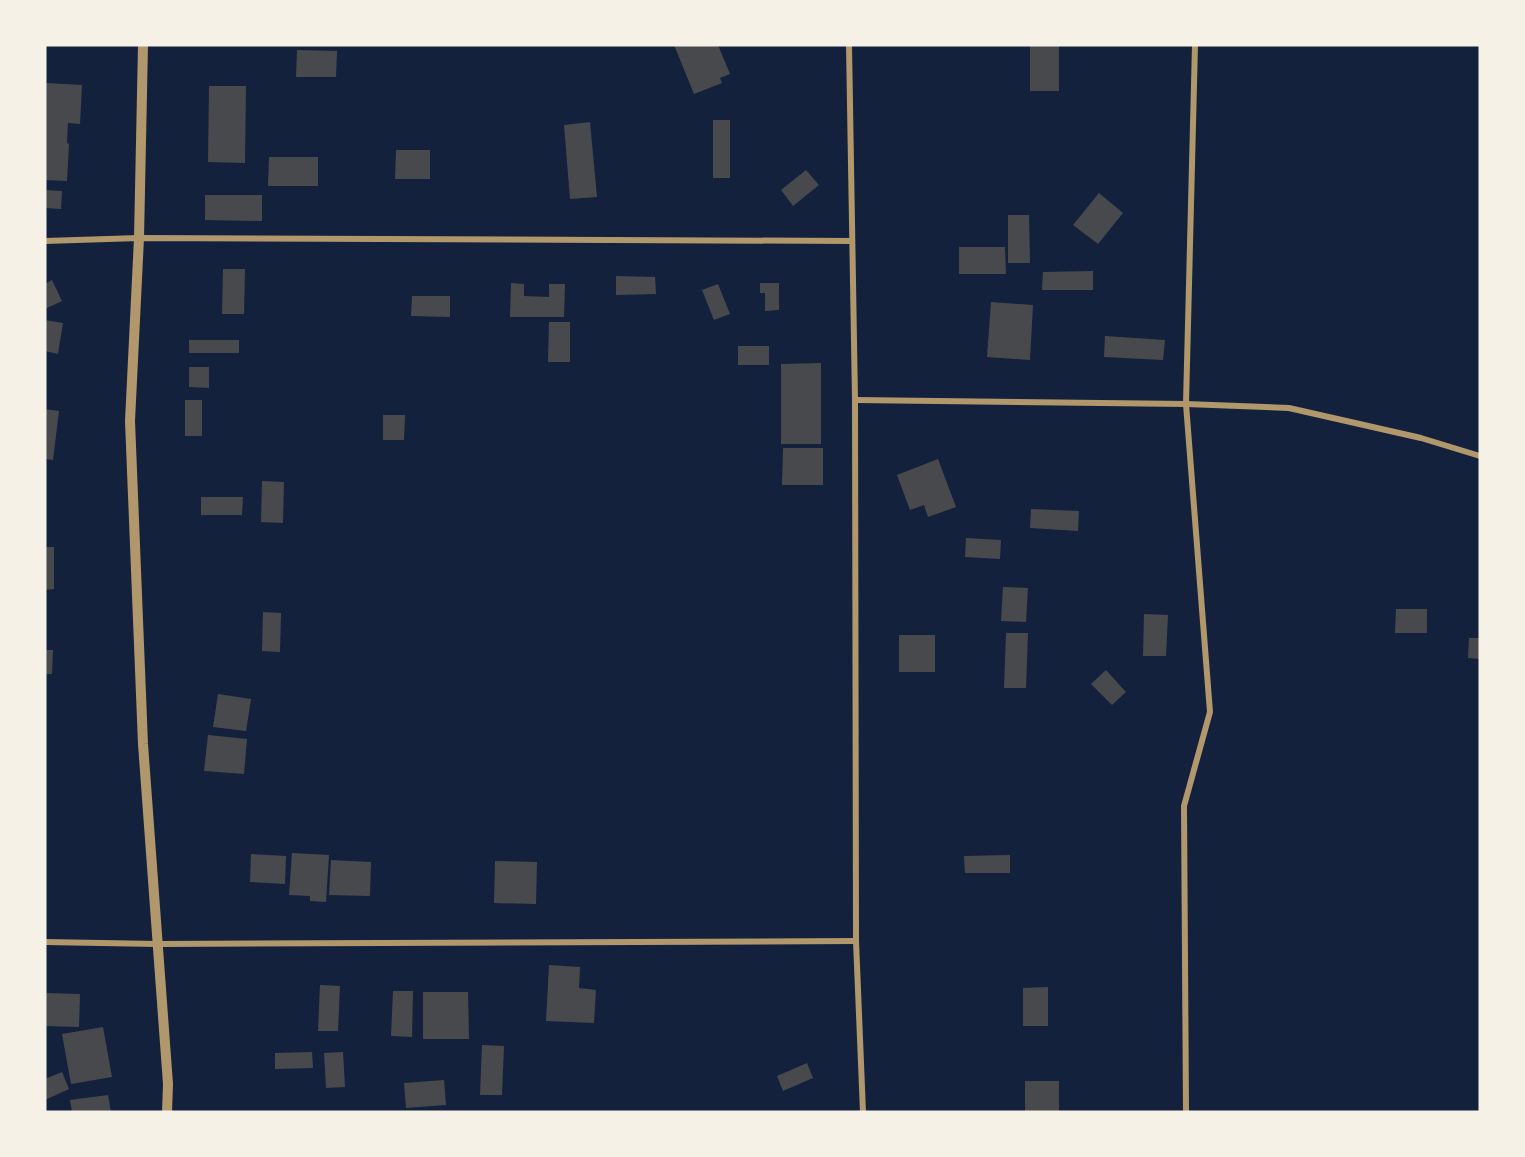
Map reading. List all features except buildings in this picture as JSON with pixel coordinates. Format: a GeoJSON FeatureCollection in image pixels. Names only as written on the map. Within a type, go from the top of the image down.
{"type":"FeatureCollection","features":[{"type":"Feature","properties":{"kind":"street"},"geometry":{"type":"LineString","coordinates":[[143,45],[139,238],[130,421],[142,744],[168,1084],[167,1112]]}},
{"type":"Feature","properties":{"kind":"street"},"geometry":{"type":"LineString","coordinates":[[849,45],[855,400],[856,941],[863,1112]]}},
{"type":"Feature","properties":{"kind":"street"},"geometry":{"type":"LineString","coordinates":[[1186,1112],[1184,806],[1210,712],[1186,404],[1195,45]]}},
{"type":"Feature","properties":{"kind":"street"},"geometry":{"type":"LineString","coordinates":[[45,242],[139,238],[852,242]]}},
{"type":"Feature","properties":{"kind":"street"},"geometry":{"type":"LineString","coordinates":[[855,400],[1186,404],[1289,408],[1421,438],[1480,456]]}},
{"type":"Feature","properties":{"kind":"street"},"geometry":{"type":"LineString","coordinates":[[45,942],[157,944],[856,941]]}}]}
